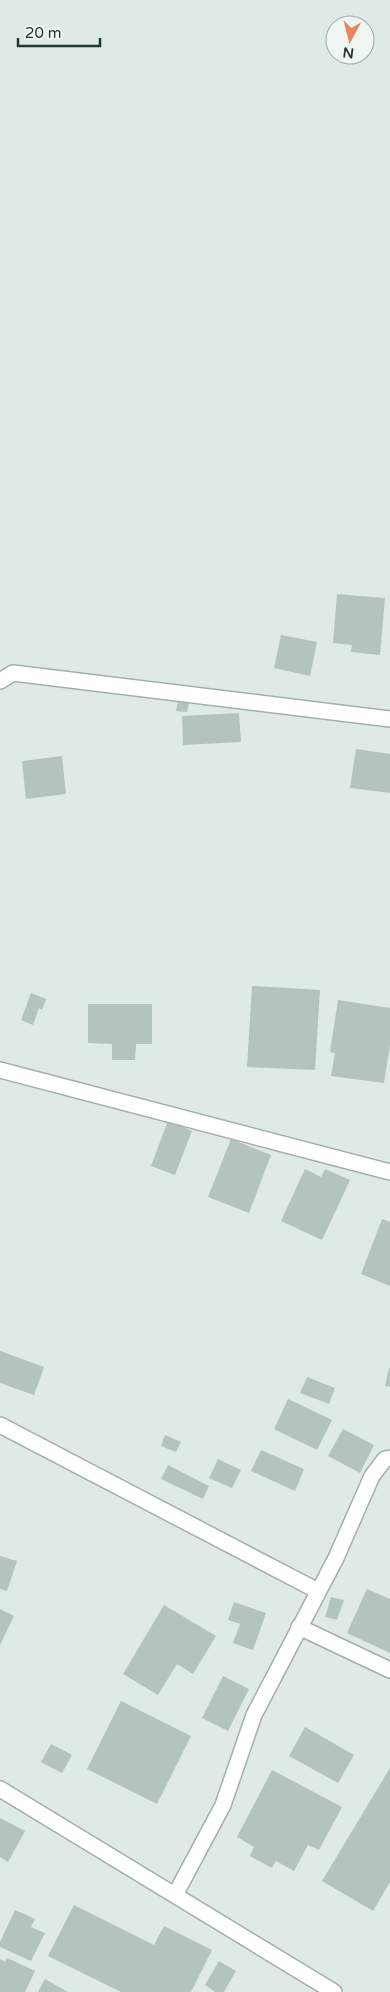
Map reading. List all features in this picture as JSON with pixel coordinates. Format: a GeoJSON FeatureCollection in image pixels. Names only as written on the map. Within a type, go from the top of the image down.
{"type":"FeatureCollection","features":[{"type":"Feature","properties":{"kind":"street"},"geometry":{"type":"LineString","coordinates":[[0,681],[13,673],[390,719]]}},
{"type":"Feature","properties":{"kind":"street"},"geometry":{"type":"LineString","coordinates":[[0,1070],[390,1172]]}},
{"type":"Feature","properties":{"kind":"street"},"geometry":{"type":"LineString","coordinates":[[0,1425],[318,1591]]}},
{"type":"Feature","properties":{"kind":"street"},"geometry":{"type":"LineString","coordinates":[[175,1895],[222,1805],[254,1716],[336,1558],[372,1476],[385,1459],[390,1458]]}},
{"type":"Feature","properties":{"kind":"street"},"geometry":{"type":"LineString","coordinates":[[299,1627],[390,1670]]}},
{"type":"Feature","properties":{"kind":"street"},"geometry":{"type":"LineString","coordinates":[[0,1789],[334,1992]]}},
{"type":"Feature","properties":{"kind":"building"},"geometry":{"type":"Polygon","coordinates":[[[337,594],[385,598],[380,655],[351,652],[352,645],[333,643],[337,594]]]}},
{"type":"Feature","properties":{"kind":"building"},"geometry":{"type":"Polygon","coordinates":[[[281,635],[317,642],[310,676],[274,668],[281,635]]]}},
{"type":"Feature","properties":{"kind":"building"},"geometry":{"type":"Polygon","coordinates":[[[178,702],[189,703],[187,712],[176,711],[178,702]]]}},
{"type":"Feature","properties":{"kind":"building"},"geometry":{"type":"Polygon","coordinates":[[[239,713],[241,742],[183,745],[182,716],[239,713]]]}},
{"type":"Feature","properties":{"kind":"building"},"geometry":{"type":"Polygon","coordinates":[[[356,749],[390,754],[390,793],[350,788],[356,749]]]}},
{"type":"Feature","properties":{"kind":"building"},"geometry":{"type":"Polygon","coordinates":[[[62,756],[66,794],[26,799],[22,761],[62,756]]]}},
{"type":"Feature","properties":{"kind":"building"},"geometry":{"type":"Polygon","coordinates":[[[252,986],[320,990],[315,1070],[247,1067],[252,986]]]}},
{"type":"Feature","properties":{"kind":"building"},"geometry":{"type":"Polygon","coordinates":[[[31,993],[46,999],[42,1010],[39,1008],[33,1025],[21,1020],[31,993]]]}},
{"type":"Feature","properties":{"kind":"building"},"geometry":{"type":"Polygon","coordinates":[[[338,1000],[390,1008],[390,1045],[384,1083],[331,1076],[335,1053],[330,1052],[338,1000]]]}},
{"type":"Feature","properties":{"kind":"building"},"geometry":{"type":"Polygon","coordinates":[[[88,1004],[152,1004],[152,1044],[136,1044],[135,1060],[112,1060],[112,1044],[88,1043],[88,1004]]]}},
{"type":"Feature","properties":{"kind":"building"},"geometry":{"type":"Polygon","coordinates":[[[168,1121],[192,1131],[175,1175],[151,1166],[168,1121]]]}},
{"type":"Feature","properties":{"kind":"building"},"geometry":{"type":"Polygon","coordinates":[[[231,1139],[271,1155],[249,1213],[208,1197],[231,1139]]]}},
{"type":"Feature","properties":{"kind":"building"},"geometry":{"type":"Polygon","coordinates":[[[305,1169],[321,1177],[325,1169],[350,1180],[322,1240],[281,1221],[305,1169]]]}},
{"type":"Feature","properties":{"kind":"building"},"geometry":{"type":"Polygon","coordinates":[[[382,1219],[390,1222],[390,1286],[361,1274],[382,1219]]]}},
{"type":"Feature","properties":{"kind":"building"},"geometry":{"type":"Polygon","coordinates":[[[0,1351],[44,1367],[34,1395],[0,1383],[0,1351]]]}},
{"type":"Feature","properties":{"kind":"building"},"geometry":{"type":"Polygon","coordinates":[[[390,1368],[390,1387],[385,1386],[390,1368]]]}},
{"type":"Feature","properties":{"kind":"building"},"geometry":{"type":"Polygon","coordinates":[[[307,1377],[335,1388],[329,1404],[300,1393],[307,1377]]]}},
{"type":"Feature","properties":{"kind":"building"},"geometry":{"type":"Polygon","coordinates":[[[288,1399],[332,1420],[317,1450],[274,1429],[288,1399]]]}},
{"type":"Feature","properties":{"kind":"building"},"geometry":{"type":"Polygon","coordinates":[[[343,1429],[374,1445],[360,1473],[328,1456],[343,1429]]]}},
{"type":"Feature","properties":{"kind":"building"},"geometry":{"type":"Polygon","coordinates":[[[165,1435],[181,1442],[176,1452],[161,1446],[165,1435]]]}},
{"type":"Feature","properties":{"kind":"building"},"geometry":{"type":"Polygon","coordinates":[[[261,1450],[304,1469],[295,1491],[251,1471],[261,1450]]]}},
{"type":"Feature","properties":{"kind":"building"},"geometry":{"type":"Polygon","coordinates":[[[218,1459],[241,1470],[232,1488],[209,1478],[218,1459]]]}},
{"type":"Feature","properties":{"kind":"building"},"geometry":{"type":"Polygon","coordinates":[[[168,1465],[209,1486],[203,1499],[161,1479],[168,1465]]]}},
{"type":"Feature","properties":{"kind":"building"},"geometry":{"type":"Polygon","coordinates":[[[0,1556],[17,1561],[7,1591],[0,1589],[0,1556]]]}},
{"type":"Feature","properties":{"kind":"building"},"geometry":{"type":"Polygon","coordinates":[[[367,1589],[390,1599],[390,1653],[347,1633],[367,1589]]]}},
{"type":"Feature","properties":{"kind":"building"},"geometry":{"type":"Polygon","coordinates":[[[331,1597],[344,1600],[337,1620],[325,1617],[331,1597]]]}},
{"type":"Feature","properties":{"kind":"building"},"geometry":{"type":"Polygon","coordinates":[[[234,1602],[266,1613],[253,1650],[233,1643],[240,1624],[228,1620],[234,1602]]]}},
{"type":"Feature","properties":{"kind":"building"},"geometry":{"type":"Polygon","coordinates":[[[164,1605],[216,1636],[193,1674],[177,1664],[158,1695],[123,1674],[164,1605]]]}},
{"type":"Feature","properties":{"kind":"building"},"geometry":{"type":"Polygon","coordinates":[[[0,1609],[14,1616],[0,1645],[0,1609]]]}},
{"type":"Feature","properties":{"kind":"building"},"geometry":{"type":"Polygon","coordinates":[[[223,1676],[249,1689],[228,1731],[202,1718],[223,1676]]]}},
{"type":"Feature","properties":{"kind":"building"},"geometry":{"type":"Polygon","coordinates":[[[121,1701],[191,1736],[157,1804],[87,1769],[121,1701]]]}},
{"type":"Feature","properties":{"kind":"building"},"geometry":{"type":"Polygon","coordinates":[[[305,1727],[354,1755],[338,1783],[289,1756],[305,1727]]]}},
{"type":"Feature","properties":{"kind":"building"},"geometry":{"type":"Polygon","coordinates":[[[51,1744],[72,1755],[62,1773],[41,1762],[51,1744]]]}},
{"type":"Feature","properties":{"kind":"building"},"geometry":{"type":"Polygon","coordinates":[[[390,1768],[390,1882],[373,1911],[322,1881],[390,1768]]]}},
{"type":"Feature","properties":{"kind":"building"},"geometry":{"type":"Polygon","coordinates":[[[272,1770],[342,1807],[319,1850],[308,1845],[294,1871],[276,1861],[272,1868],[250,1856],[254,1847],[237,1837],[272,1770]]]}},
{"type":"Feature","properties":{"kind":"building"},"geometry":{"type":"Polygon","coordinates":[[[0,1818],[25,1831],[8,1862],[0,1857],[0,1818]]]}},
{"type":"Feature","properties":{"kind":"building"},"geometry":{"type":"Polygon","coordinates":[[[74,1905],[154,1945],[164,1926],[212,1950],[191,1992],[121,1992],[48,1956],[74,1905]]]}},
{"type":"Feature","properties":{"kind":"building"},"geometry":{"type":"Polygon","coordinates":[[[15,1910],[35,1919],[31,1927],[45,1933],[31,1961],[0,1947],[0,1942],[15,1910]]]}},
{"type":"Feature","properties":{"kind":"building"},"geometry":{"type":"Polygon","coordinates":[[[7,1958],[35,1971],[25,1992],[0,1992],[0,1959],[5,1962],[7,1958]]]}},
{"type":"Feature","properties":{"kind":"building"},"geometry":{"type":"Polygon","coordinates":[[[219,1961],[236,1971],[224,1992],[215,1992],[205,1985],[219,1961]]]}},
{"type":"Feature","properties":{"kind":"building"},"geometry":{"type":"Polygon","coordinates":[[[45,1979],[68,1992],[38,1992],[45,1979]]]}}]}
